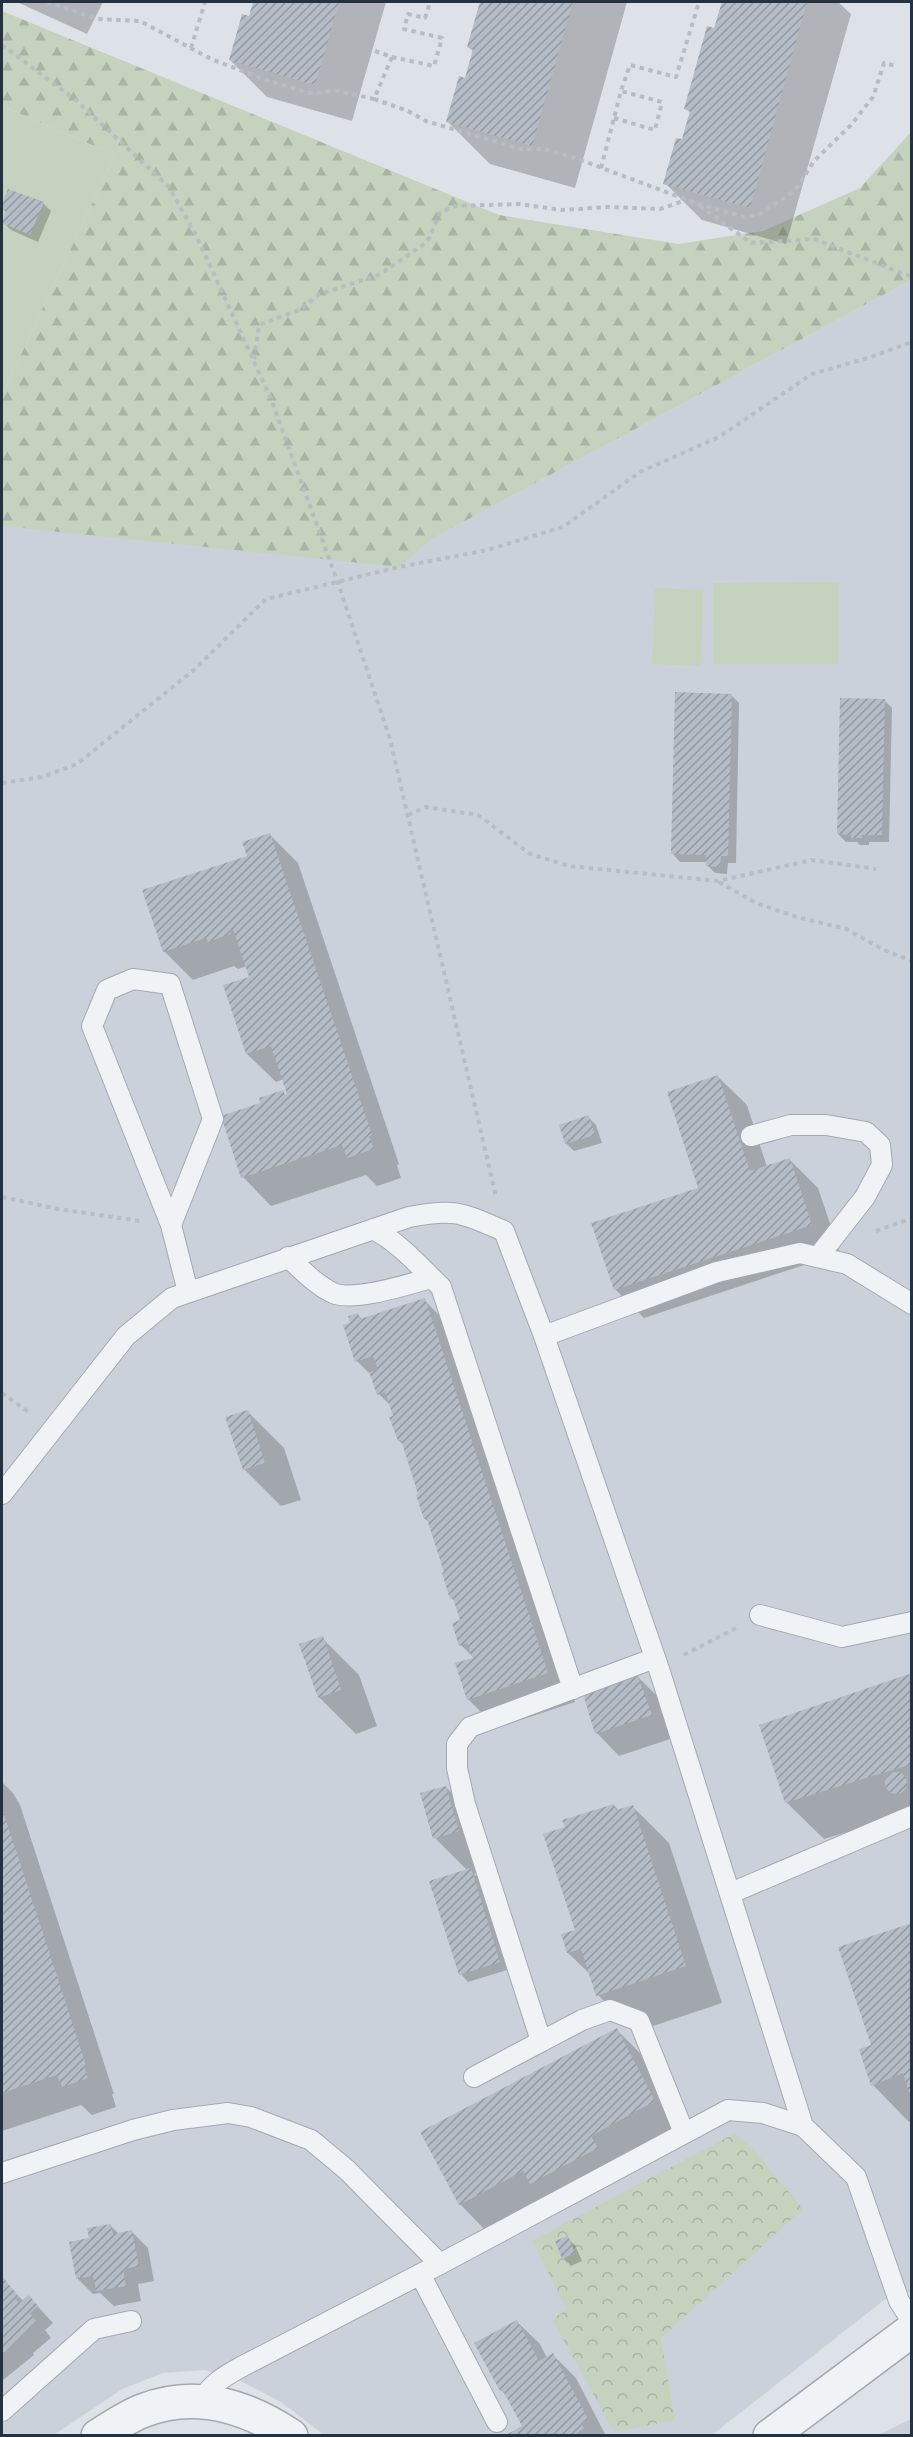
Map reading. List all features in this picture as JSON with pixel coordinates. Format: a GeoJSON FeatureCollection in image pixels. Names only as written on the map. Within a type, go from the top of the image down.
{"type":"FeatureCollection","features":[{"type":"Feature","properties":{"kind":"street"},"geometry":{"type":"LineString","coordinates":[[770,2436],[910,2323]]}},
{"type":"Feature","properties":{"kind":"street"},"geometry":{"type":"LineString","coordinates":[[98,2436],[140,2411],[181,2400],[202,2400],[227,2405],[246,2412],[291,2436]]}},
{"type":"Feature","properties":{"kind":"lane"},"geometry":{"type":"LineString","coordinates":[[171,1225],[213,1119],[170,984],[133,978],[107,990],[92,1026],[171,1225],[188,1292]]}},
{"type":"Feature","properties":{"kind":"lane"},"geometry":{"type":"LineString","coordinates":[[751,1136],[791,1125],[826,1125],[866,1132],[880,1145],[882,1165],[865,1197],[818,1257]]}},
{"type":"Feature","properties":{"kind":"lane"},"geometry":{"type":"LineString","coordinates":[[2,1494],[126,1336],[172,1298],[410,1217],[440,1211],[462,1213],[504,1231],[544,1336],[657,1664],[803,2126]]}},
{"type":"Feature","properties":{"kind":"lane"},"geometry":{"type":"LineString","coordinates":[[373,1229],[383,1234],[441,1287],[573,1689]]}},
{"type":"Feature","properties":{"kind":"lane"},"geometry":{"type":"LineString","coordinates":[[544,1336],[717,1272],[800,1253],[847,1264],[912,1304]]}},
{"type":"Feature","properties":{"kind":"lane"},"geometry":{"type":"LineString","coordinates":[[288,1257],[310,1277],[335,1294],[373,1293],[431,1278]]}},
{"type":"Feature","properties":{"kind":"lane"},"geometry":{"type":"LineString","coordinates":[[760,1615],[842,1637],[912,1622]]}},
{"type":"Feature","properties":{"kind":"lane"},"geometry":{"type":"LineString","coordinates":[[541,2041],[465,1804],[457,1768],[457,1744],[471,1728],[573,1689],[657,1664]]}},
{"type":"Feature","properties":{"kind":"lane"},"geometry":{"type":"LineString","coordinates":[[731,1893],[912,1816]]}},
{"type":"Feature","properties":{"kind":"lane"},"geometry":{"type":"LineString","coordinates":[[474,2077],[582,2020],[610,2010],[639,2021],[684,2133]]}},
{"type":"Feature","properties":{"kind":"lane"},"geometry":{"type":"LineString","coordinates":[[202,2400],[218,2380],[234,2371],[728,2110],[763,2113],[803,2126],[856,2177],[899,2301],[910,2323]]}},
{"type":"Feature","properties":{"kind":"lane"},"geometry":{"type":"LineString","coordinates":[[2,2173],[133,2130],[173,2120],[228,2113],[251,2117],[311,2140],[347,2170],[440,2264]]}},
{"type":"Feature","properties":{"kind":"lane"},"geometry":{"type":"LineString","coordinates":[[420,2274],[496,2422]]}},
{"type":"Feature","properties":{"kind":"lane"},"geometry":{"type":"LineString","coordinates":[[2,2410],[94,2329],[131,2321]]}},
{"type":"Feature","properties":{"kind":"path"},"geometry":{"type":"LineString","coordinates":[[47,2],[97,19],[140,21],[191,48],[266,80],[309,93],[338,91],[374,99],[408,111],[426,121],[520,149],[544,149],[686,200],[744,217],[760,214],[795,191],[814,161],[851,125],[873,97],[884,63],[897,66]]}},
{"type":"Feature","properties":{"kind":"path"},"geometry":{"type":"LineString","coordinates":[[191,48],[205,2]]}},
{"type":"Feature","properties":{"kind":"path"},"geometry":{"type":"LineString","coordinates":[[375,51],[434,66],[442,38],[404,29],[408,14],[425,18],[430,2]]}},
{"type":"Feature","properties":{"kind":"path"},"geometry":{"type":"LineString","coordinates":[[601,168],[630,65],[676,77],[699,2]]}},
{"type":"Feature","properties":{"kind":"path"},"geometry":{"type":"LineString","coordinates":[[2,45],[77,101],[168,186],[196,236],[271,399],[338,582],[390,739],[504,1231]]}},
{"type":"Feature","properties":{"kind":"path"},"geometry":{"type":"LineString","coordinates":[[374,99],[392,57]]}},
{"type":"Feature","properties":{"kind":"path"},"geometry":{"type":"LineString","coordinates":[[614,118],[655,130],[662,102],[621,91]]}},
{"type":"Feature","properties":{"kind":"path"},"geometry":{"type":"LineString","coordinates":[[254,360],[259,325],[299,310],[320,294],[379,275],[428,242],[440,213],[455,206],[519,204],[562,210],[609,207],[660,209],[686,200]]}},
{"type":"Feature","properties":{"kind":"path"},"geometry":{"type":"LineString","coordinates":[[698,204],[752,243],[814,239],[912,277]]}},
{"type":"Feature","properties":{"kind":"path"},"geometry":{"type":"LineString","coordinates":[[2,783],[42,777],[77,764],[195,669],[266,599],[487,550],[563,527],[640,472],[719,437],[812,374],[868,358],[912,342]]}},
{"type":"Feature","properties":{"kind":"path"},"geometry":{"type":"LineString","coordinates":[[408,815],[426,807],[478,815],[530,854],[569,866],[718,881],[812,860],[876,869]]}},
{"type":"Feature","properties":{"kind":"path"},"geometry":{"type":"LineString","coordinates":[[718,881],[756,903],[797,917],[846,928],[884,950],[912,961]]}},
{"type":"Feature","properties":{"kind":"path"},"geometry":{"type":"LineString","coordinates":[[2,1197],[58,1209],[171,1225]]}},
{"type":"Feature","properties":{"kind":"path"},"geometry":{"type":"LineString","coordinates":[[2,1393],[52,1429]]}},
{"type":"Feature","properties":{"kind":"path"},"geometry":{"type":"LineString","coordinates":[[657,1664],[760,1615]]}},
{"type":"Feature","properties":{"kind":"shaded area"},"geometry":{"type":"Polygon","coordinates":[[[911,280],[911,2292],[888,2297],[712,2435],[324,2435],[281,2402],[237,2379],[205,2370],[163,2373],[122,2389],[54,2435],[2,2435],[2,497],[430,540],[911,280]]]}},
{"type":"Feature","properties":{"kind":"shaded area"},"geometry":{"type":"Polygon","coordinates":[[[911,2419],[911,2435],[878,2435],[911,2419]]]}},
{"type":"Feature","properties":{"kind":"green space"},"geometry":{"type":"Polygon","coordinates":[[[2,11],[499,215],[678,244],[763,231],[860,188],[911,132],[911,280],[430,540],[399,567],[2,526],[2,395],[115,155],[2,106],[2,11]]]}},
{"type":"Feature","properties":{"kind":"green space"},"geometry":{"type":"Polygon","coordinates":[[[2,106],[115,155],[2,395],[2,106]]]}},
{"type":"Feature","properties":{"kind":"green space"},"geometry":{"type":"Polygon","coordinates":[[[839,582],[839,664],[713,664],[713,583],[839,582]]]}},
{"type":"Feature","properties":{"kind":"green space"},"geometry":{"type":"Polygon","coordinates":[[[655,588],[703,590],[701,666],[652,664],[655,588]]]}},
{"type":"Feature","properties":{"kind":"green space"},"geometry":{"type":"Polygon","coordinates":[[[735,2133],[753,2149],[803,2209],[661,2338],[675,2420],[614,2432],[552,2319],[567,2310],[532,2241],[735,2133]]]}},
{"type":"Feature","properties":{"kind":"building"},"geometry":{"type":"Polygon","coordinates":[[[253,2],[339,2],[315,85],[229,60],[242,14],[249,16],[253,2]]]}},
{"type":"Feature","properties":{"kind":"building"},"geometry":{"type":"Polygon","coordinates":[[[480,2],[573,2],[532,146],[446,122],[459,76],[465,78],[473,49],[467,47],[480,2]]]}},
{"type":"Feature","properties":{"kind":"building"},"geometry":{"type":"Polygon","coordinates":[[[722,2],[807,2],[750,208],[663,184],[676,138],[682,139],[690,111],[684,109],[707,26],[714,28],[722,2]]]}},
{"type":"Feature","properties":{"kind":"building"},"geometry":{"type":"Polygon","coordinates":[[[8,189],[44,202],[30,235],[2,223],[6,211],[2,209],[2,204],[8,189]]]}},
{"type":"Feature","properties":{"kind":"building"},"geometry":{"type":"Polygon","coordinates":[[[675,692],[732,694],[728,856],[721,856],[720,867],[706,866],[706,855],[671,854],[675,692]]]}},
{"type":"Feature","properties":{"kind":"building"},"geometry":{"type":"Polygon","coordinates":[[[840,698],[885,699],[882,835],[862,835],[862,838],[851,838],[851,835],[837,834],[840,698]]]}},
{"type":"Feature","properties":{"kind":"building"},"geometry":{"type":"Polygon","coordinates":[[[270,833],[372,1135],[369,1136],[374,1149],[347,1158],[342,1145],[241,1178],[221,1116],[260,1103],[259,1098],[283,1090],[285,1095],[287,1094],[271,1046],[246,1054],[223,985],[249,977],[233,929],[230,930],[231,934],[208,942],[206,938],[163,952],[142,890],[247,856],[242,842],[270,833]]]}},
{"type":"Feature","properties":{"kind":"building"},"geometry":{"type":"Polygon","coordinates":[[[718,1075],[750,1171],[790,1158],[812,1225],[614,1290],[591,1223],[698,1188],[667,1092],[718,1075]]]}},
{"type":"Feature","properties":{"kind":"building"},"geometry":{"type":"Polygon","coordinates":[[[589,1115],[595,1135],[565,1144],[559,1125],[589,1115]]]}},
{"type":"Feature","properties":{"kind":"building"},"geometry":{"type":"Polygon","coordinates":[[[425,1298],[548,1673],[467,1700],[455,1663],[473,1658],[467,1643],[459,1646],[452,1623],[460,1620],[453,1598],[450,1599],[442,1573],[444,1572],[427,1519],[424,1519],[416,1495],[418,1494],[401,1440],[398,1441],[389,1417],[393,1416],[385,1392],[377,1395],[369,1372],[378,1370],[373,1356],[355,1362],[343,1325],[350,1323],[348,1316],[358,1313],[360,1319],[425,1298]]]}},
{"type":"Feature","properties":{"kind":"building"},"geometry":{"type":"Polygon","coordinates":[[[248,1410],[265,1463],[243,1470],[225,1417],[248,1410]]]}},
{"type":"Feature","properties":{"kind":"building"},"geometry":{"type":"Polygon","coordinates":[[[323,1636],[341,1690],[318,1698],[299,1644],[323,1636]]]}},
{"type":"Feature","properties":{"kind":"building"},"geometry":{"type":"Polygon","coordinates":[[[912,1673],[912,1764],[785,1803],[759,1725],[912,1673]]]}},
{"type":"Feature","properties":{"kind":"building"},"geometry":{"type":"Polygon","coordinates":[[[638,1676],[652,1715],[595,1734],[583,1694],[638,1676]]]}},
{"type":"Feature","properties":{"kind":"building"},"geometry":{"type":"Polygon","coordinates":[[[896,1772],[904,1775],[907,1783],[904,1791],[896,1794],[888,1791],[885,1783],[888,1775],[896,1772]]]}},
{"type":"Feature","properties":{"kind":"building"},"geometry":{"type":"Polygon","coordinates":[[[446,1786],[459,1831],[433,1839],[420,1793],[446,1786]]]}},
{"type":"Feature","properties":{"kind":"building"},"geometry":{"type":"Polygon","coordinates":[[[614,1804],[616,1810],[633,1805],[686,1966],[596,1996],[581,1949],[567,1953],[561,1934],[575,1930],[543,1834],[565,1827],[562,1820],[614,1804]]]}},
{"type":"Feature","properties":{"kind":"building"},"geometry":{"type":"Polygon","coordinates":[[[2,1808],[86,2065],[84,2066],[88,2078],[62,2087],[57,2075],[2,2093],[2,1808]]]}},
{"type":"Feature","properties":{"kind":"building"},"geometry":{"type":"Polygon","coordinates":[[[471,1868],[500,1962],[459,1975],[429,1881],[471,1868]]]}},
{"type":"Feature","properties":{"kind":"building"},"geometry":{"type":"Polygon","coordinates":[[[912,1923],[911,2098],[903,2073],[871,2086],[859,2049],[871,2045],[838,1947],[912,1923]]]}},
{"type":"Feature","properties":{"kind":"building"},"geometry":{"type":"Polygon","coordinates":[[[617,2028],[655,2101],[591,2136],[598,2148],[530,2184],[523,2171],[459,2205],[420,2132],[617,2028]]]}},
{"type":"Feature","properties":{"kind":"building"},"geometry":{"type":"Polygon","coordinates":[[[111,2224],[113,2234],[132,2230],[139,2266],[123,2269],[126,2286],[96,2291],[93,2276],[76,2279],[69,2242],[89,2238],[87,2228],[111,2224]]]}},
{"type":"Feature","properties":{"kind":"building"},"geometry":{"type":"Polygon","coordinates":[[[568,2236],[575,2253],[562,2259],[555,2241],[568,2236]]]}},
{"type":"Feature","properties":{"kind":"building"},"geometry":{"type":"Polygon","coordinates":[[[2,2276],[19,2297],[16,2299],[19,2303],[29,2295],[38,2306],[30,2313],[36,2321],[4,2353],[2,2350],[2,2276]]]}},
{"type":"Feature","properties":{"kind":"building"},"geometry":{"type":"Polygon","coordinates":[[[517,2320],[539,2361],[553,2353],[588,2419],[581,2423],[584,2428],[573,2436],[504,2436],[522,2426],[474,2343],[517,2320]]]}}]}
